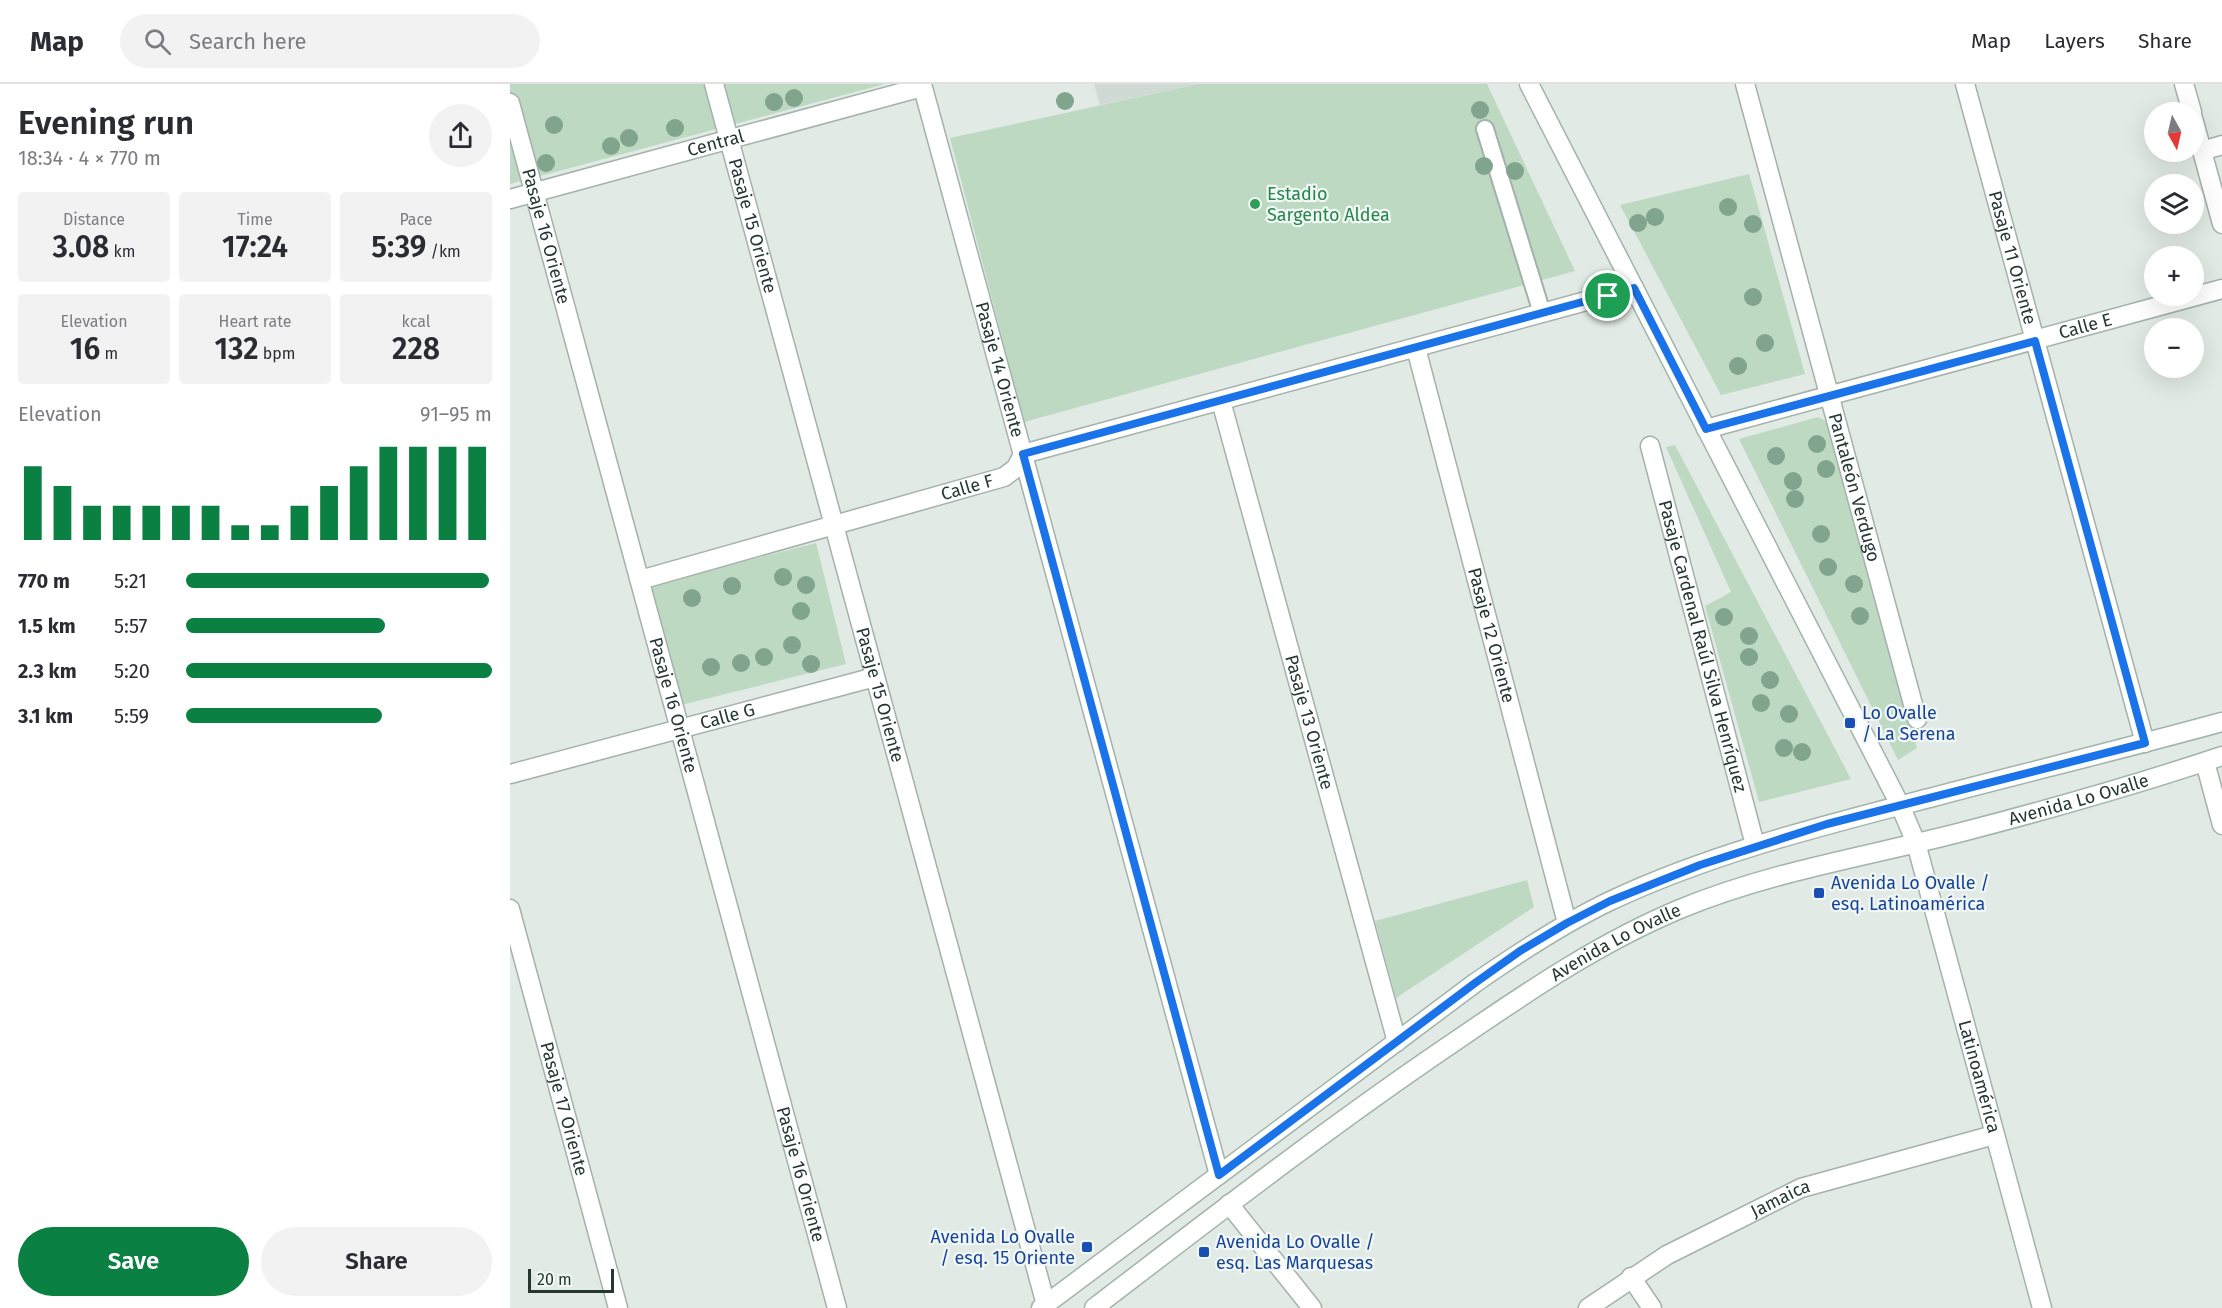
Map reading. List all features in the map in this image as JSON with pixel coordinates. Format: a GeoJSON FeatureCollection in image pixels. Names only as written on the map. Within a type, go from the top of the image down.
{"type":"FeatureCollection","features":[{"type":"Feature","properties":{"kind":"street","name":"Pasaje 15 Oriente"},"geometry":{"type":"LineString","coordinates":[[714,84],[1043,1306]]}},
{"type":"Feature","properties":{"kind":"street","name":"Latinoamérica"},"geometry":{"type":"LineString","coordinates":[[1529,84],[1900,805],[1916,843],[2042,1308]]}},
{"type":"Feature","properties":{"kind":"street","name":"Pantaleón Verdugo"},"geometry":{"type":"LineString","coordinates":[[1744,84],[1917,720]]}},
{"type":"Feature","properties":{"kind":"street","name":"Pasaje 11 Oriente"},"geometry":{"type":"LineString","coordinates":[[1965,84],[2145,743]]}},
{"type":"Feature","properties":{"kind":"street"},"geometry":{"type":"LineString","coordinates":[[2184,84],[2189,102]]}},
{"type":"Feature","properties":{"kind":"street","name":"Central"},"geometry":{"type":"LineString","coordinates":[[510,199],[922,85]]}},
{"type":"Feature","properties":{"kind":"street","name":"Pasaje 14 Oriente"},"geometry":{"type":"LineString","coordinates":[[922,85],[1219,1175]]}},
{"type":"Feature","properties":{"kind":"street","name":"Pasaje 16 Oriente"},"geometry":{"type":"LineString","coordinates":[[510,103],[837,1308]]}},
{"type":"Feature","properties":{"kind":"street"},"geometry":{"type":"LineString","coordinates":[[2204,150],[2222,145]]}},
{"type":"Feature","properties":{"kind":"street"},"geometry":{"type":"LineString","coordinates":[[2204,158],[2222,224]]}},
{"type":"Feature","properties":{"kind":"street"},"geometry":{"type":"LineString","coordinates":[[1023,454],[1634,288]]}},
{"type":"Feature","properties":{"kind":"street","name":"Calle E"},"geometry":{"type":"LineString","coordinates":[[1706,429],[2222,290]]}},
{"type":"Feature","properties":{"kind":"street","name":"Pasaje 12 Oriente"},"geometry":{"type":"LineString","coordinates":[[1416,348],[1567,923]]}},
{"type":"Feature","properties":{"kind":"street","name":"Pasaje 13 Oriente"},"geometry":{"type":"LineString","coordinates":[[1221,400],[1397,1042]]}},
{"type":"Feature","properties":{"kind":"street","name":"Pasaje Cardenal Raúl Silva Henríquez"},"geometry":{"type":"LineString","coordinates":[[1650,446],[1755,845]]}},
{"type":"Feature","properties":{"kind":"street","name":"Calle F"},"geometry":{"type":"LineString","coordinates":[[640,580],[1004,477],[1016,468],[1023,454]]}},
{"type":"Feature","properties":{"kind":"street","name":"Calle G"},"geometry":{"type":"LineString","coordinates":[[510,774],[875,677]]}},
{"type":"Feature","properties":{"kind":"street","name":"Avenida Lo Ovalle"},"geometry":{"type":"LineString","coordinates":[[1043,1306],[1475,983],[1520,951],[1567,923],[1654,882],[1755,845],[2222,722]]}},
{"type":"Feature","properties":{"kind":"street"},"geometry":{"type":"LineString","coordinates":[[2213,759],[2222,825]]}},
{"type":"Feature","properties":{"kind":"street","name":"Avenida Lo Ovalle"},"geometry":{"type":"LineString","coordinates":[[1094,1308],[1229,1204],[1398,1080],[1592,952],[1679,909],[1807,868],[1916,843],[2104,793],[2213,759]]}},
{"type":"Feature","properties":{"kind":"street","name":"Pasaje 17 Oriente"},"geometry":{"type":"LineString","coordinates":[[510,909],[618,1308]]}},
{"type":"Feature","properties":{"kind":"street","name":"Jamaica"},"geometry":{"type":"LineString","coordinates":[[1588,1308],[1666,1255],[1802,1188],[1994,1135]]}},
{"type":"Feature","properties":{"kind":"street"},"geometry":{"type":"LineString","coordinates":[[1229,1204],[1312,1308]]}},
{"type":"Feature","properties":{"kind":"street"},"geometry":{"type":"LineString","coordinates":[[1631,1277],[1652,1308]]}},
{"type":"Feature","properties":{"kind":"lane"},"geometry":{"type":"LineString","coordinates":[[1485,129],[1542,313]]}},
{"type":"Feature","properties":{"kind":"shaded area"},"geometry":{"type":"Polygon","coordinates":[[[1094,84],[1198,84],[1100,105],[1094,84]]]}},
{"type":"Feature","properties":{"kind":"green space"},"geometry":{"type":"Polygon","coordinates":[[[510,84],[885,84],[510,184],[510,84]]]}},
{"type":"Feature","properties":{"kind":"green space","name":"Estadio Sargento Aldea"},"geometry":{"type":"Polygon","coordinates":[[[1198,84],[1487,84],[1575,271],[1024,422],[950,138],[1198,84]]]}},
{"type":"Feature","properties":{"kind":"green space"},"geometry":{"type":"Polygon","coordinates":[[[1749,174],[1805,374],[1721,395],[1620,205],[1749,174]]]}},
{"type":"Feature","properties":{"kind":"green space"},"geometry":{"type":"Polygon","coordinates":[[[1818,417],[1826,421],[1917,748],[1898,760],[1739,439],[1818,417]]]}},
{"type":"Feature","properties":{"kind":"green space"},"geometry":{"type":"Polygon","coordinates":[[[1675,445],[1851,779],[1759,802],[1705,606],[1731,592],[1666,447],[1675,445]]]}},
{"type":"Feature","properties":{"kind":"green space"},"geometry":{"type":"Polygon","coordinates":[[[816,543],[846,664],[681,705],[651,585],[816,543]]]}},
{"type":"Feature","properties":{"kind":"green space"},"geometry":{"type":"Polygon","coordinates":[[[1527,880],[1534,907],[1396,998],[1375,921],[1527,880]]]}},
{"type":"Feature","properties":{"kind":"place","name":"Estadio Sargento Aldea"},"geometry":{"type":"Point","coordinates":[1255,204]}},
{"type":"Feature","properties":{"kind":"place","name":"Lo Ovalle / La Serena"},"geometry":{"type":"Point","coordinates":[1850,723]}},
{"type":"Feature","properties":{"kind":"place","name":"Avenida Lo Ovalle / esq. Latinoamérica"},"geometry":{"type":"Point","coordinates":[1819,893]}},
{"type":"Feature","properties":{"kind":"place","name":"Avenida Lo Ovalle / esq. 15 Oriente"},"geometry":{"type":"Point","coordinates":[1087,1247]}},
{"type":"Feature","properties":{"kind":"place","name":"Avenida Lo Ovalle / esq. Las Marquesas"},"geometry":{"type":"Point","coordinates":[1204,1252]}},
{"type":"Feature","properties":{"kind":"route"},"geometry":{"type":"LineString","coordinates":[[1634,288],[1706,429],[2035,341],[2145,743],[1827,824],[1755,845],[1654,882],[1610,901],[1520,951],[1219,1175],[1023,454],[1608,296],[1634,288]]}}]}
